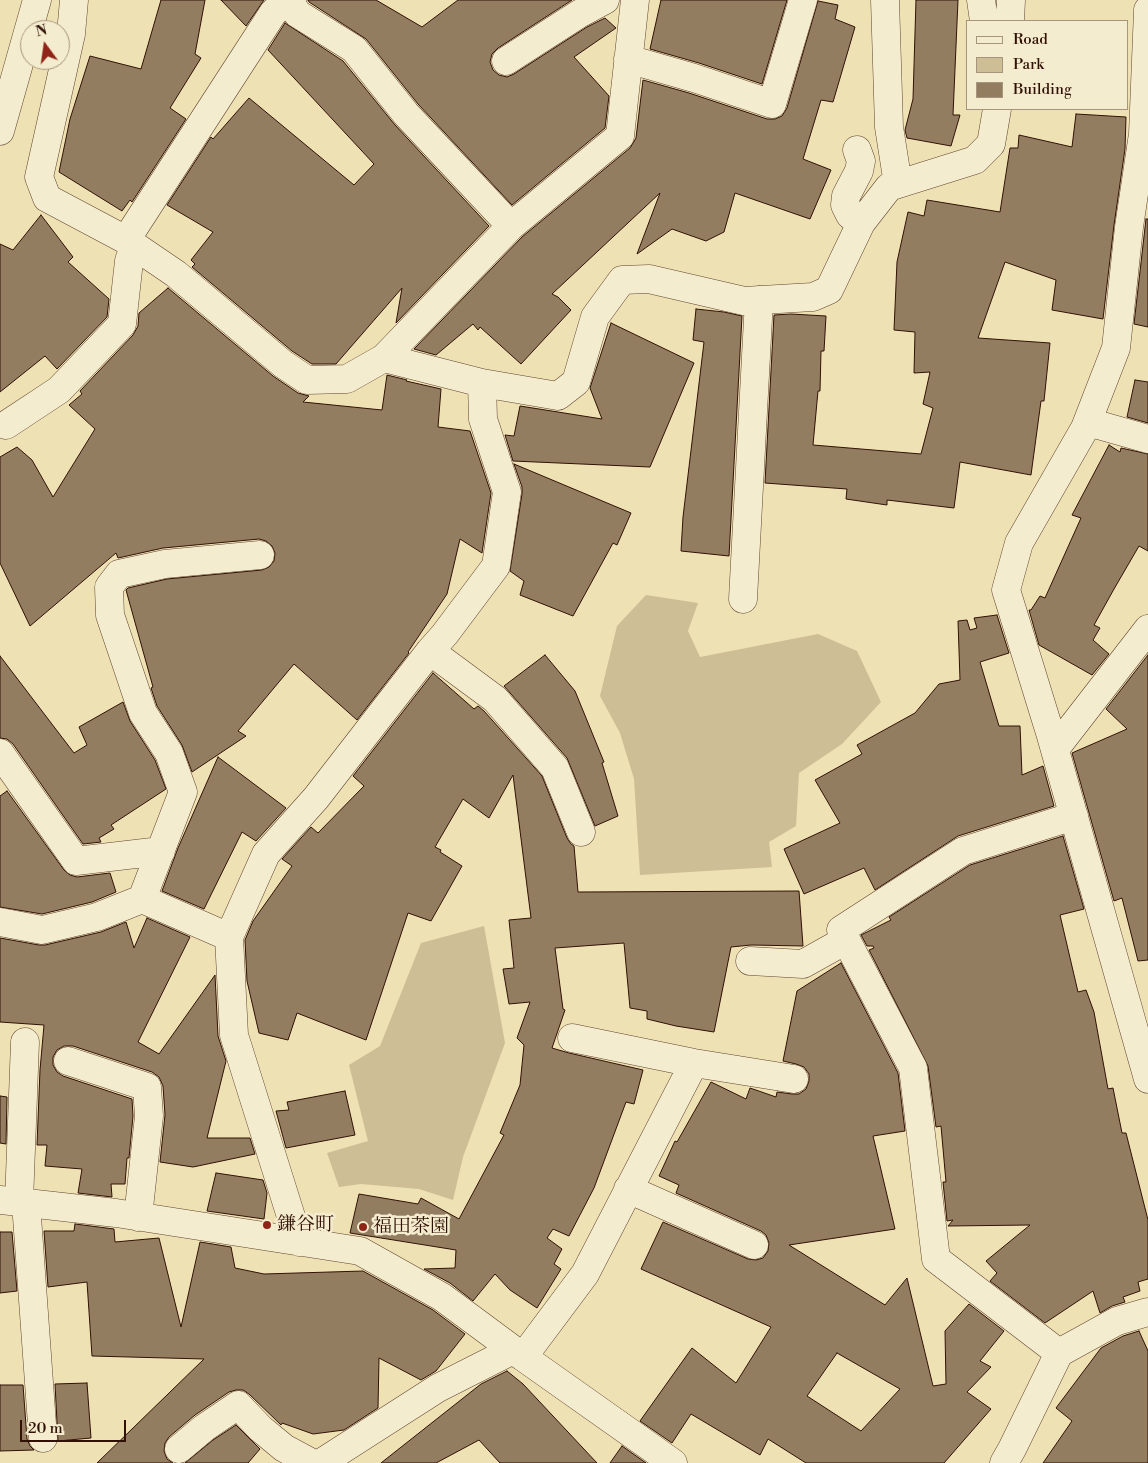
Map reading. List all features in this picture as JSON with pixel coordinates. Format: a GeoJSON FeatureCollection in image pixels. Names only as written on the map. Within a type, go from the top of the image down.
{"type":"FeatureCollection","features":[{"type":"Feature","properties":{"kind":"street"},"geometry":{"type":"LineString","coordinates":[[0,131],[37,0]]}},
{"type":"Feature","properties":{"kind":"street"},"geometry":{"type":"LineString","coordinates":[[74,0],[72,34],[39,177],[47,198],[130,243],[176,274],[283,364],[307,380],[347,379],[384,358],[511,226],[620,136],[635,0]]}},
{"type":"Feature","properties":{"kind":"street"},"geometry":{"type":"LineString","coordinates":[[6,425],[59,390],[122,324],[130,243],[273,13],[286,0]]}},
{"type":"Feature","properties":{"kind":"street"},"geometry":{"type":"LineString","coordinates":[[292,0],[292,6],[298,14],[354,49],[406,114],[511,226]]}},
{"type":"Feature","properties":{"kind":"street"},"geometry":{"type":"LineString","coordinates":[[506,61],[579,14],[605,0]]}},
{"type":"Feature","properties":{"kind":"street"},"geometry":{"type":"LineString","coordinates":[[628,59],[694,78],[772,104],[803,0]]}},
{"type":"Feature","properties":{"kind":"street"},"geometry":{"type":"LineString","coordinates":[[885,0],[889,127],[898,184]]}},
{"type":"Feature","properties":{"kind":"street"},"geometry":{"type":"LineString","coordinates":[[981,0],[984,20]]}},
{"type":"Feature","properties":{"kind":"street"},"geometry":{"type":"LineString","coordinates":[[1010,20],[1011,0]]}},
{"type":"Feature","properties":{"kind":"street"},"geometry":{"type":"LineString","coordinates":[[1148,10],[1138,228],[1116,348],[1088,422],[1019,543],[1006,590],[1055,749],[1148,1079]]}},
{"type":"Feature","properties":{"kind":"street"},"geometry":{"type":"LineString","coordinates":[[384,358],[482,383],[558,396],[576,382],[595,317],[622,280],[650,279],[744,301],[813,297],[829,290],[861,224],[889,187],[975,160],[991,144],[997,110]]}},
{"type":"Feature","properties":{"kind":"street"},"geometry":{"type":"LineString","coordinates":[[857,150],[861,161],[860,171],[846,196],[845,205],[850,215],[861,224]]}},
{"type":"Feature","properties":{"kind":"street"},"geometry":{"type":"LineString","coordinates":[[743,599],[759,300]]}},
{"type":"Feature","properties":{"kind":"street"},"geometry":{"type":"LineString","coordinates":[[299,1242],[234,1035],[229,936],[266,854],[316,798],[496,566],[508,492],[483,419],[482,383]]}},
{"type":"Feature","properties":{"kind":"street"},"geometry":{"type":"LineString","coordinates":[[1088,422],[1148,438]]}},
{"type":"Feature","properties":{"kind":"street"},"geometry":{"type":"LineString","coordinates":[[142,899],[183,792],[169,752],[143,713],[110,615],[109,587],[118,574],[165,564],[260,555]]}},
{"type":"Feature","properties":{"kind":"street"},"geometry":{"type":"LineString","coordinates":[[1055,749],[1148,628]]}},
{"type":"Feature","properties":{"kind":"street"},"geometry":{"type":"LineString","coordinates":[[430,651],[495,699],[555,768],[581,832]]}},
{"type":"Feature","properties":{"kind":"street"},"geometry":{"type":"LineString","coordinates":[[0,753],[76,861],[161,851]]}},
{"type":"Feature","properties":{"kind":"street"},"geometry":{"type":"LineString","coordinates":[[1059,1353],[936,1259],[914,1068],[840,930],[963,851],[1074,816]]}},
{"type":"Feature","properties":{"kind":"street"},"geometry":{"type":"LineString","coordinates":[[0,922],[42,930],[97,917],[142,899],[229,936]]}},
{"type":"Feature","properties":{"kind":"street"},"geometry":{"type":"LineString","coordinates":[[750,961],[803,964],[846,940]]}},
{"type":"Feature","properties":{"kind":"street"},"geometry":{"type":"LineString","coordinates":[[572,1038],[694,1063],[794,1079]]}},
{"type":"Feature","properties":{"kind":"street"},"geometry":{"type":"LineString","coordinates":[[24,1042],[15,1201],[43,1438]]}},
{"type":"Feature","properties":{"kind":"street"},"geometry":{"type":"LineString","coordinates":[[68,1061],[147,1087],[148,1116],[138,1217]]}},
{"type":"Feature","properties":{"kind":"street"},"geometry":{"type":"LineString","coordinates":[[321,1463],[438,1388],[518,1354],[585,1274],[694,1063]]}},
{"type":"Feature","properties":{"kind":"street"},"geometry":{"type":"LineString","coordinates":[[628,1189],[754,1245]]}},
{"type":"Feature","properties":{"kind":"street"},"geometry":{"type":"LineString","coordinates":[[15,1201],[138,1217],[360,1251],[442,1297],[518,1354],[673,1463]]}},
{"type":"Feature","properties":{"kind":"street"},"geometry":{"type":"LineString","coordinates":[[1004,1463],[1059,1353],[1117,1321],[1148,1312]]}},
{"type":"Feature","properties":{"kind":"street"},"geometry":{"type":"LineString","coordinates":[[179,1449],[204,1428],[238,1405],[284,1448],[312,1463]]}},
{"type":"Feature","properties":{"kind":"green space"},"geometry":{"type":"Polygon","coordinates":[[[646,595],[698,603],[688,631],[700,657],[818,634],[857,651],[881,702],[842,744],[799,773],[796,826],[769,842],[772,867],[640,875],[634,779],[620,733],[600,696],[617,626],[646,595]]]}},
{"type":"Feature","properties":{"kind":"green space"},"geometry":{"type":"Polygon","coordinates":[[[484,926],[505,1043],[463,1157],[453,1200],[419,1189],[361,1184],[339,1187],[327,1153],[368,1141],[349,1065],[380,1046],[421,943],[484,926]]]}},
{"type":"Feature","properties":{"kind":"building"},"geometry":{"type":"Polygon","coordinates":[[[161,0],[205,0],[195,54],[201,58],[170,108],[186,119],[132,202],[130,200],[122,211],[59,172],[70,119],[90,56],[141,69],[161,0]]]}},
{"type":"Feature","properties":{"kind":"building"},"geometry":{"type":"Polygon","coordinates":[[[221,0],[264,0],[246,26],[221,0]]]}},
{"type":"Feature","properties":{"kind":"building"},"geometry":{"type":"Polygon","coordinates":[[[308,0],[376,0],[422,27],[458,0],[572,0],[498,48],[492,54],[490,62],[493,70],[499,75],[507,77],[587,27],[605,18],[616,28],[574,57],[609,96],[605,128],[512,205],[418,104],[366,39],[308,0]]]}},
{"type":"Feature","properties":{"kind":"building"},"geometry":{"type":"Polygon","coordinates":[[[661,0],[787,0],[762,84],[650,49],[661,0]]]}},
{"type":"Feature","properties":{"kind":"building"},"geometry":{"type":"Polygon","coordinates":[[[916,0],[958,0],[953,115],[960,115],[951,146],[907,138],[905,130],[913,99],[916,0]]]}},
{"type":"Feature","properties":{"kind":"building"},"geometry":{"type":"Polygon","coordinates":[[[818,1],[838,5],[835,19],[855,27],[833,102],[821,100],[803,159],[831,170],[810,219],[735,193],[724,232],[706,241],[672,229],[637,254],[660,193],[552,294],[558,297],[571,310],[521,364],[480,327],[478,330],[473,324],[436,355],[414,349],[522,237],[630,148],[636,138],[643,80],[767,119],[775,119],[782,116],[787,108],[818,1]]]}},
{"type":"Feature","properties":{"kind":"building"},"geometry":{"type":"Polygon","coordinates":[[[285,23],[343,61],[395,125],[489,226],[396,323],[402,288],[336,364],[312,364],[292,351],[192,267],[195,264],[191,260],[213,232],[167,205],[211,137],[213,139],[249,98],[354,185],[374,164],[268,50],[285,23]]]}},
{"type":"Feature","properties":{"kind":"building"},"geometry":{"type":"Polygon","coordinates":[[[1076,114],[1126,117],[1125,149],[1103,319],[1052,310],[1056,280],[1005,262],[978,338],[1050,343],[1044,401],[1041,401],[1031,475],[960,462],[954,508],[887,500],[887,505],[846,499],[847,489],[765,483],[774,315],[826,316],[824,351],[821,351],[820,391],[818,391],[813,445],[921,454],[933,408],[923,404],[930,372],[914,373],[915,332],[894,330],[897,262],[908,212],[924,216],[927,200],[1000,212],[1010,148],[1018,148],[1019,135],[1072,147],[1076,114]]]}},
{"type":"Feature","properties":{"kind":"building"},"geometry":{"type":"Polygon","coordinates":[[[41,215],[73,257],[68,262],[109,299],[107,317],[57,369],[45,356],[0,392],[0,244],[13,250],[41,215]]]}},
{"type":"Feature","properties":{"kind":"building"},"geometry":{"type":"Polygon","coordinates":[[[1146,219],[1148,219],[1148,327],[1134,324],[1146,219]]]}},
{"type":"Feature","properties":{"kind":"building"},"geometry":{"type":"Polygon","coordinates":[[[168,288],[273,376],[298,393],[309,396],[303,402],[382,410],[387,375],[441,389],[438,427],[470,431],[491,493],[482,553],[460,539],[447,594],[409,653],[357,720],[294,664],[238,731],[246,736],[192,772],[182,745],[157,706],[126,590],[167,579],[262,570],[269,567],[274,561],[275,553],[272,546],[266,541],[259,539],[163,548],[118,558],[116,553],[30,626],[0,563],[0,457],[17,447],[32,460],[53,497],[95,429],[69,405],[82,394],[80,391],[133,335],[138,326],[139,313],[168,288]]]}},
{"type":"Feature","properties":{"kind":"building"},"geometry":{"type":"Polygon","coordinates":[[[696,309],[742,316],[729,556],[681,551],[683,517],[704,342],[693,340],[696,309]]]}},
{"type":"Feature","properties":{"kind":"building"},"geometry":{"type":"Polygon","coordinates":[[[611,323],[694,363],[650,467],[513,461],[505,435],[514,436],[520,406],[602,419],[590,388],[611,323]]]}},
{"type":"Feature","properties":{"kind":"building"},"geometry":{"type":"Polygon","coordinates":[[[1135,380],[1148,382],[1148,423],[1127,417],[1135,380]]]}},
{"type":"Feature","properties":{"kind":"building"},"geometry":{"type":"Polygon","coordinates":[[[1109,445],[1120,452],[1121,448],[1148,454],[1148,551],[1139,546],[1094,625],[1100,628],[1093,640],[1109,654],[1092,675],[1039,645],[1029,610],[1031,610],[1040,596],[1045,598],[1081,518],[1072,515],[1109,445]]]}},
{"type":"Feature","properties":{"kind":"building"},"geometry":{"type":"Polygon","coordinates":[[[514,464],[631,513],[617,545],[613,543],[573,616],[520,595],[524,581],[510,571],[522,494],[522,487],[514,464]]]}},
{"type":"Feature","properties":{"kind":"building"},"geometry":{"type":"Polygon","coordinates":[[[997,615],[1009,653],[980,662],[999,726],[1020,726],[1022,775],[1043,766],[1054,806],[958,836],[875,890],[864,868],[804,894],[784,849],[840,823],[815,780],[862,754],[857,745],[915,713],[939,684],[960,680],[958,621],[967,620],[970,630],[977,628],[974,618],[997,615]]]}},
{"type":"Feature","properties":{"kind":"building"},"geometry":{"type":"Polygon","coordinates":[[[545,655],[575,691],[604,762],[602,763],[618,816],[595,826],[567,758],[504,686],[545,655]]]}},
{"type":"Feature","properties":{"kind":"building"},"geometry":{"type":"Polygon","coordinates":[[[1148,655],[1148,960],[1138,961],[1122,898],[1114,901],[1072,753],[1127,729],[1106,709],[1148,655]]]}},
{"type":"Feature","properties":{"kind":"building"},"geometry":{"type":"Polygon","coordinates":[[[0,656],[74,753],[87,745],[79,727],[123,702],[130,721],[155,760],[166,789],[111,825],[114,829],[99,838],[101,842],[83,844],[13,744],[7,739],[0,738],[0,656]]]}},
{"type":"Feature","properties":{"kind":"building"},"geometry":{"type":"Polygon","coordinates":[[[433,673],[474,709],[478,706],[484,711],[542,776],[567,838],[574,846],[578,892],[799,891],[803,946],[751,945],[731,947],[714,1032],[647,1019],[647,1011],[630,1008],[624,943],[555,948],[563,1009],[565,1010],[552,1048],[643,1070],[634,1104],[626,1102],[594,1188],[569,1236],[553,1229],[547,1238],[562,1249],[554,1264],[561,1269],[537,1308],[510,1290],[495,1274],[473,1301],[450,1283],[424,1269],[455,1268],[456,1250],[350,1233],[359,1194],[418,1204],[421,1198],[459,1219],[504,1135],[500,1133],[520,1085],[524,1045],[517,1038],[530,1002],[509,1004],[503,969],[514,968],[509,920],[531,918],[513,775],[489,818],[463,799],[435,847],[462,866],[431,921],[408,913],[366,1040],[297,1013],[288,1040],[259,1033],[247,981],[245,940],[253,921],[292,866],[282,859],[311,827],[318,833],[364,786],[353,776],[433,673]]]}},
{"type":"Feature","properties":{"kind":"building"},"geometry":{"type":"Polygon","coordinates":[[[218,757],[286,808],[256,841],[242,832],[204,909],[162,891],[178,848],[218,757]]]}},
{"type":"Feature","properties":{"kind":"building"},"geometry":{"type":"Polygon","coordinates":[[[7,791],[64,870],[70,875],[77,877],[110,873],[116,892],[92,902],[42,914],[0,907],[0,796],[7,791]]]}},
{"type":"Feature","properties":{"kind":"building"},"geometry":{"type":"Polygon","coordinates":[[[1063,836],[1084,909],[1060,915],[1078,992],[1086,990],[1094,1012],[1108,1089],[1113,1088],[1122,1133],[1126,1133],[1148,1220],[1148,1279],[1138,1282],[1140,1291],[1123,1297],[1125,1302],[1112,1306],[1100,1313],[1093,1291],[1045,1323],[990,1281],[997,1273],[986,1261],[1030,1225],[948,1226],[953,1220],[947,1221],[943,1182],[946,1182],[941,1126],[936,1127],[928,1066],[869,950],[874,948],[873,946],[867,946],[861,935],[891,920],[889,917],[970,865],[1063,836]]]}},
{"type":"Feature","properties":{"kind":"building"},"geometry":{"type":"Polygon","coordinates":[[[147,918],[190,937],[138,1042],[159,1054],[215,975],[218,1036],[226,1061],[207,1138],[250,1138],[255,1154],[193,1167],[160,1162],[165,1115],[163,1086],[159,1077],[152,1072],[73,1046],[64,1046],[57,1050],[53,1057],[53,1065],[57,1072],[63,1076],[132,1099],[133,1116],[125,1184],[111,1184],[112,1197],[78,1193],[82,1169],[45,1166],[47,1145],[37,1145],[44,1025],[0,1022],[0,938],[45,945],[101,932],[126,922],[134,948],[147,918]]]}},
{"type":"Feature","properties":{"kind":"building"},"geometry":{"type":"Polygon","coordinates":[[[841,963],[898,1073],[905,1131],[873,1136],[895,1229],[789,1245],[885,1305],[907,1278],[933,1386],[946,1384],[945,1331],[969,1304],[1004,1331],[980,1361],[991,1367],[967,1392],[991,1409],[944,1463],[806,1463],[768,1439],[760,1455],[691,1414],[672,1443],[640,1421],[692,1348],[736,1383],[771,1327],[641,1269],[663,1222],[748,1259],[756,1260],[763,1258],[768,1251],[769,1243],[766,1235],[761,1231],[676,1193],[679,1185],[659,1176],[675,1141],[677,1142],[711,1082],[746,1099],[750,1088],[776,1097],[777,1092],[799,1094],[806,1089],[809,1074],[804,1067],[783,1061],[797,991],[841,963]],[[837,1353],[807,1396],[861,1431],[900,1389],[837,1353]]]}},
{"type":"Feature","properties":{"kind":"building"},"geometry":{"type":"Polygon","coordinates":[[[345,1091],[355,1135],[286,1148],[276,1111],[289,1110],[287,1102],[345,1091]]]}},
{"type":"Feature","properties":{"kind":"building"},"geometry":{"type":"Polygon","coordinates":[[[0,1096],[7,1097],[6,1144],[0,1143],[0,1096]]]}},
{"type":"Feature","properties":{"kind":"building"},"geometry":{"type":"Polygon","coordinates":[[[216,1173],[263,1180],[267,1193],[264,1219],[207,1211],[216,1173]]]}},
{"type":"Feature","properties":{"kind":"building"},"geometry":{"type":"Polygon","coordinates":[[[75,1224],[114,1229],[115,1242],[159,1238],[181,1327],[200,1242],[231,1247],[235,1268],[264,1274],[363,1271],[433,1310],[465,1334],[436,1371],[421,1380],[379,1358],[378,1408],[344,1430],[313,1434],[282,1423],[281,1425],[249,1394],[243,1390],[236,1390],[229,1392],[195,1415],[169,1437],[165,1443],[164,1451],[167,1459],[173,1463],[97,1463],[204,1359],[92,1356],[87,1282],[48,1287],[44,1231],[74,1231],[75,1224]]]}},
{"type":"Feature","properties":{"kind":"building"},"geometry":{"type":"Polygon","coordinates":[[[0,1232],[12,1232],[17,1291],[0,1293],[0,1232]]]}},
{"type":"Feature","properties":{"kind":"building"},"geometry":{"type":"Polygon","coordinates":[[[1139,1331],[1148,1351],[1148,1463],[1043,1463],[1072,1421],[1056,1408],[1101,1348],[1123,1336],[1139,1331]]]}},
{"type":"Feature","properties":{"kind":"building"},"geometry":{"type":"Polygon","coordinates":[[[507,1371],[523,1384],[597,1463],[500,1463],[479,1440],[436,1463],[381,1463],[481,1384],[507,1371]]]}},
{"type":"Feature","properties":{"kind":"building"},"geometry":{"type":"Polygon","coordinates":[[[87,1383],[91,1438],[58,1441],[55,1384],[87,1383]]]}},
{"type":"Feature","properties":{"kind":"building"},"geometry":{"type":"Polygon","coordinates":[[[0,1385],[23,1385],[27,1439],[34,1450],[0,1451],[0,1385]]]}},
{"type":"Feature","properties":{"kind":"building"},"geometry":{"type":"Polygon","coordinates":[[[236,1425],[260,1449],[248,1463],[185,1463],[213,1440],[236,1425]]]}},
{"type":"Feature","properties":{"kind":"building"},"geometry":{"type":"Polygon","coordinates":[[[622,1446],[646,1463],[610,1463],[622,1446]]]}},
{"type":"Feature","properties":{"kind":"place","name":"鎌谷町"},"geometry":{"type":"Point","coordinates":[267,1225]}},
{"type":"Feature","properties":{"kind":"place","name":"福田茶園"},"geometry":{"type":"Point","coordinates":[363,1227]}}]}
